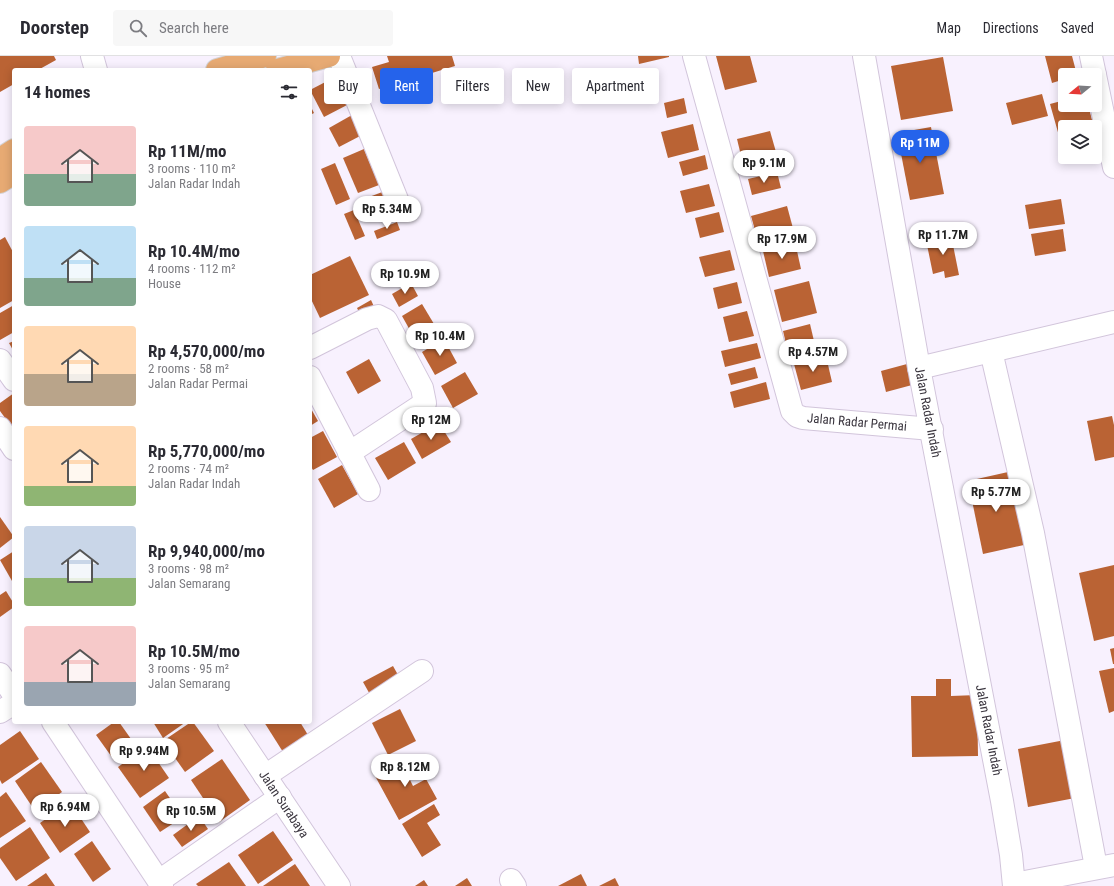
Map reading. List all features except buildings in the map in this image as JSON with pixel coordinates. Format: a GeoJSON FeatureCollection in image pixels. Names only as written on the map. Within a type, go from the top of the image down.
{"type":"FeatureCollection","features":[{"type":"Feature","properties":{"kind":"main road"},"geometry":{"type":"LineString","coordinates":[[224,68],[265,56]]}},
{"type":"Feature","properties":{"kind":"main road"},"geometry":{"type":"LineString","coordinates":[[285,68],[330,56]]}},
{"type":"Feature","properties":{"kind":"main road"},"geometry":{"type":"LineString","coordinates":[[0,159],[12,151]]}},
{"type":"Feature","properties":{"kind":"main road"},"geometry":{"type":"LineString","coordinates":[[0,182],[12,174]]}},
{"type":"Feature","properties":{"kind":"street"},"geometry":{"type":"LineString","coordinates":[[92,56],[95,68]]}},
{"type":"Feature","properties":{"kind":"street"},"geometry":{"type":"LineString","coordinates":[[339,56],[398,202]]}},
{"type":"Feature","properties":{"kind":"street","name":"Jalan Radar Permai"},"geometry":{"type":"LineString","coordinates":[[694,56],[792,411],[797,416],[803,418],[932,429]]}},
{"type":"Feature","properties":{"kind":"street","name":"Jalan Radar Indah"},"geometry":{"type":"LineString","coordinates":[[864,56],[919,368],[932,429],[1002,801],[1011,855],[1014,885]]}},
{"type":"Feature","properties":{"kind":"street"},"geometry":{"type":"LineString","coordinates":[[1091,56],[1094,68]]}},
{"type":"Feature","properties":{"kind":"street"},"geometry":{"type":"LineString","coordinates":[[1102,109],[1114,167]]}},
{"type":"Feature","properties":{"kind":"street"},"geometry":{"type":"LineString","coordinates":[[312,347],[367,319],[378,316],[386,320],[422,388],[425,403],[349,453]]}},
{"type":"Feature","properties":{"kind":"street"},"geometry":{"type":"LineString","coordinates":[[919,368],[1114,322]]}},
{"type":"Feature","properties":{"kind":"street"},"geometry":{"type":"LineString","coordinates":[[991,351],[1033,533],[1105,866],[1014,885]]}},
{"type":"Feature","properties":{"kind":"street"},"geometry":{"type":"LineString","coordinates":[[0,360],[12,377]]}},
{"type":"Feature","properties":{"kind":"street"},"geometry":{"type":"LineString","coordinates":[[312,381],[369,490]]}},
{"type":"Feature","properties":{"kind":"street"},"geometry":{"type":"LineString","coordinates":[[0,428],[12,446]]}},
{"type":"Feature","properties":{"kind":"street"},"geometry":{"type":"LineString","coordinates":[[265,776],[422,671]]}},
{"type":"Feature","properties":{"kind":"street"},"geometry":{"type":"LineString","coordinates":[[0,674],[12,692]]}},
{"type":"Feature","properties":{"kind":"street"},"geometry":{"type":"LineString","coordinates":[[0,712],[12,704]]}},
{"type":"Feature","properties":{"kind":"street"},"geometry":{"type":"LineString","coordinates":[[54,724],[161,884],[280,797]]}},
{"type":"Feature","properties":{"kind":"street","name":"Jalan Surabaya"},"geometry":{"type":"LineString","coordinates":[[230,724],[339,886]]}}]}
